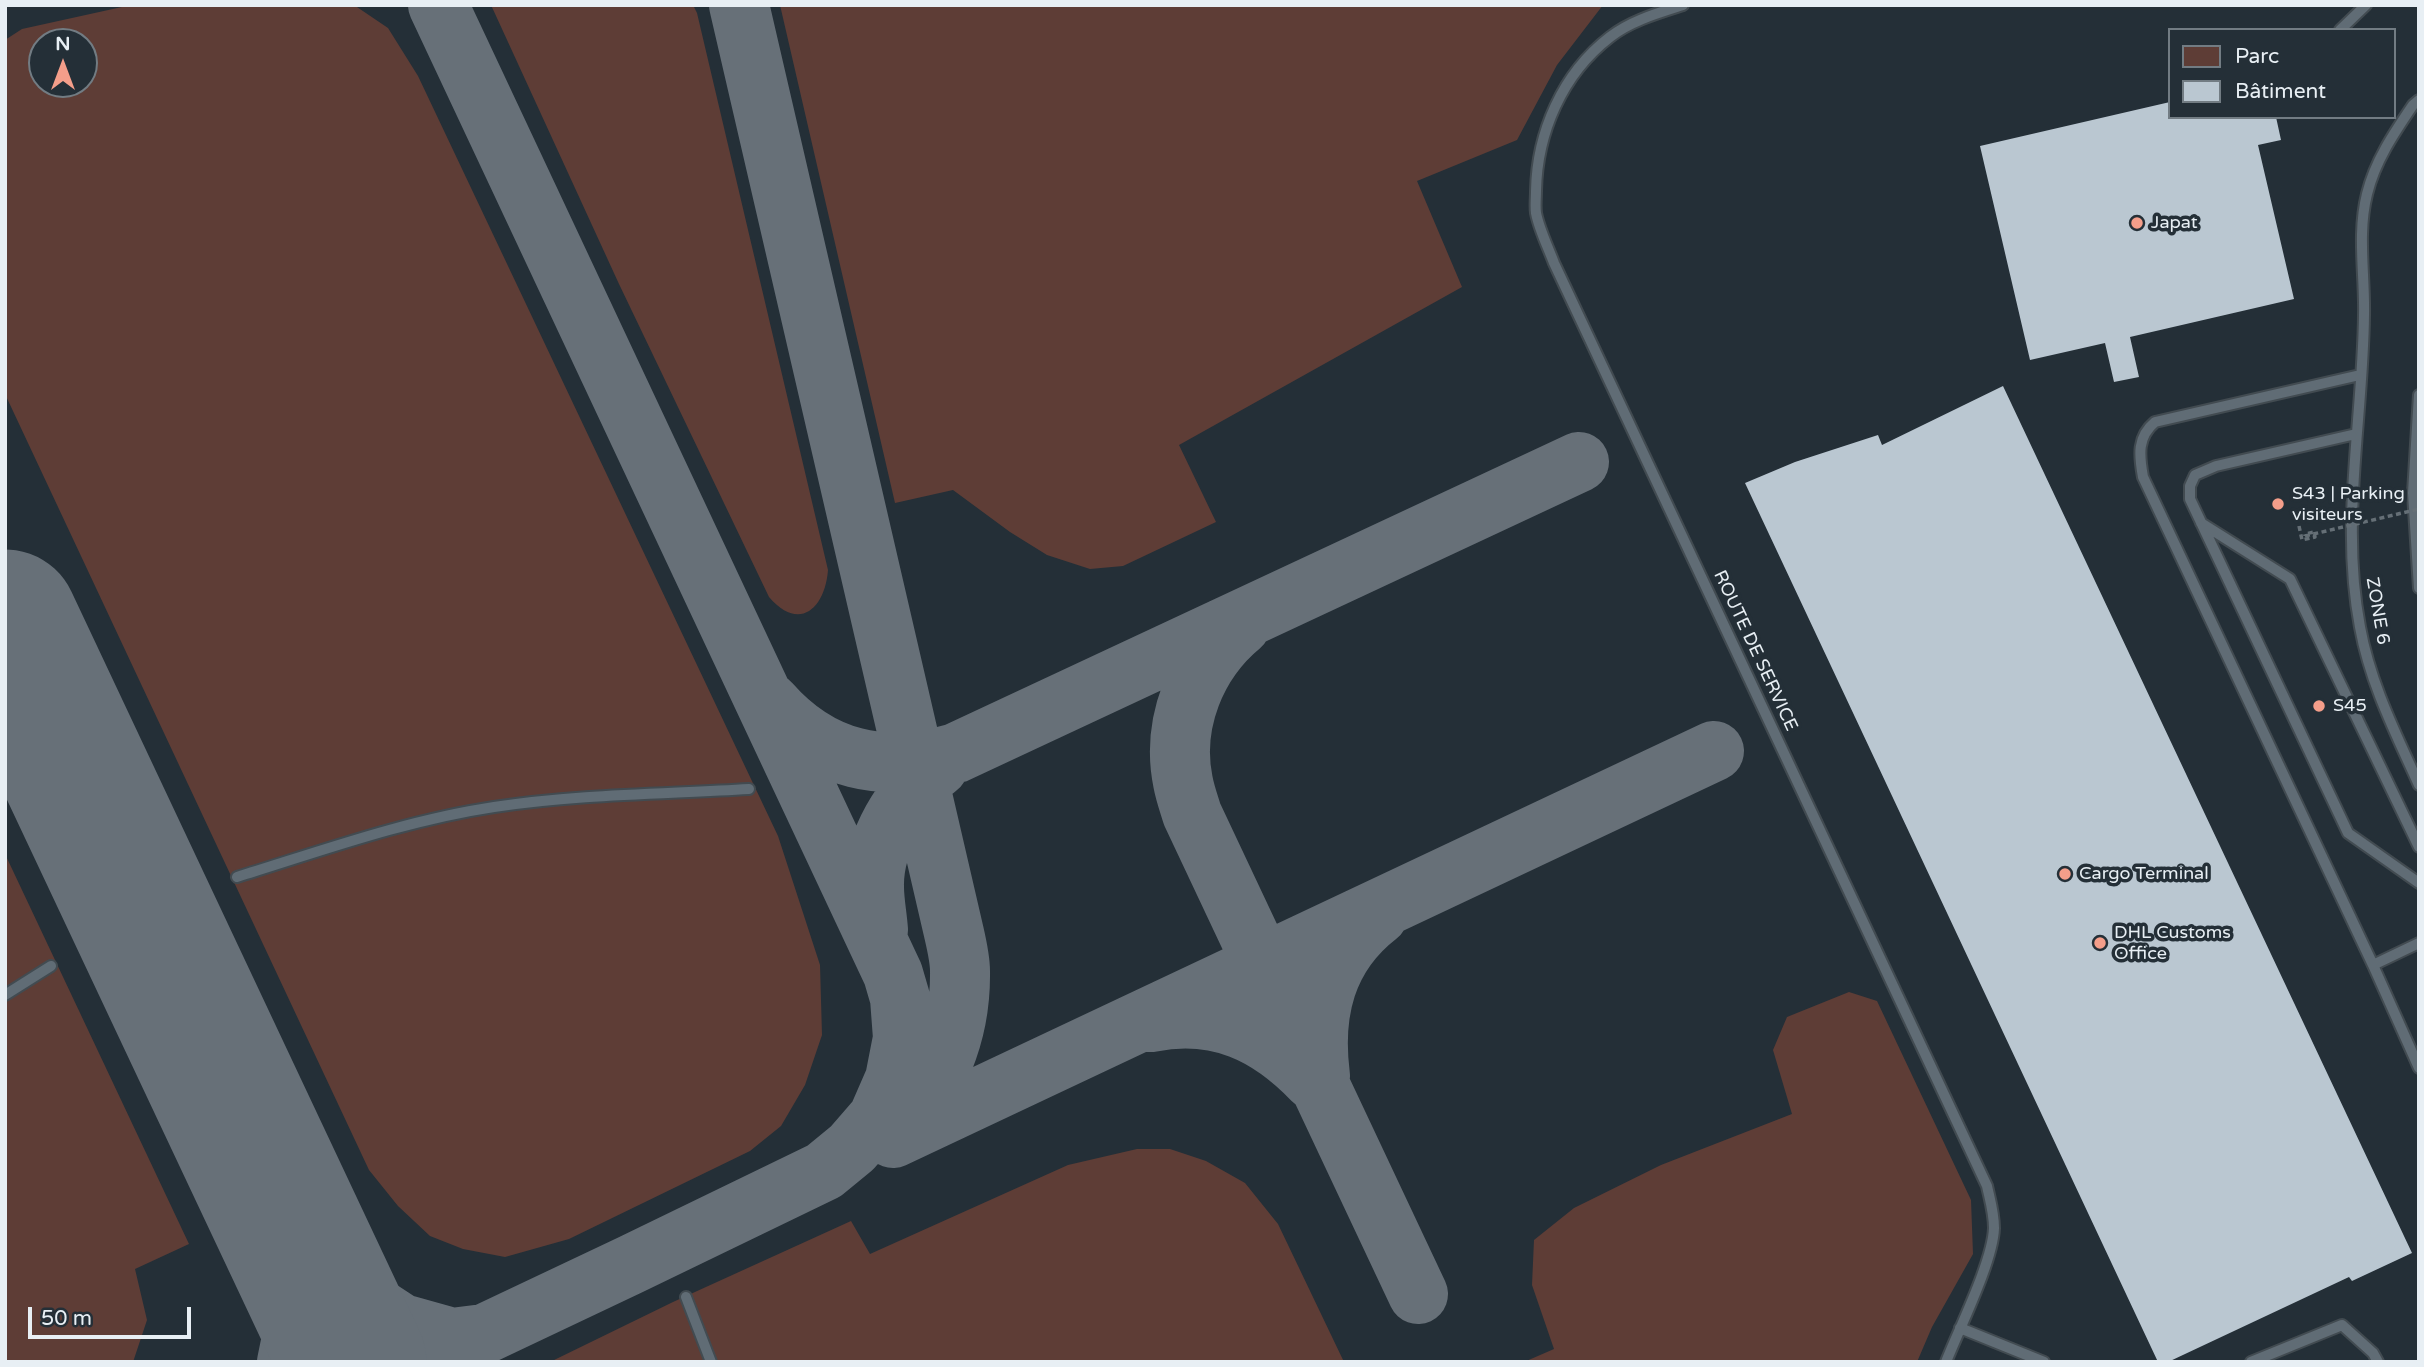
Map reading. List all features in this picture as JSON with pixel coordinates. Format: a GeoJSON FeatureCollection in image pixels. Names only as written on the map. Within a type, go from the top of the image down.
{"type":"FeatureCollection","features":[{"type":"Feature","properties":{"kind":"lane","name":"ROUTE DE SERVICE"},"geometry":{"type":"LineString","coordinates":[[1683,5],[1650,15],[1610,37],[1586,61],[1565,88],[1547,123],[1536,163],[1536,213],[1554,263],[1987,1186],[1993,1209],[1992,1242],[1946,1362]]}},
{"type":"Feature","properties":{"kind":"lane"},"geometry":{"type":"LineString","coordinates":[[2342,28],[2366,5]]}},
{"type":"Feature","properties":{"kind":"lane","name":"ZONE 6"},"geometry":{"type":"LineString","coordinates":[[2419,100],[2385,147],[2367,194],[2360,245],[2364,315],[2352,518],[2352,574],[2360,628],[2387,715],[2419,786]]}},
{"type":"Feature","properties":{"kind":"lane"},"geometry":{"type":"LineString","coordinates":[[2360,375],[2155,422],[2144,431],[2139,454],[2143,477],[2419,1068]]}},
{"type":"Feature","properties":{"kind":"lane"},"geometry":{"type":"LineString","coordinates":[[2419,395],[2413,493],[2419,588]]}},
{"type":"Feature","properties":{"kind":"lane"},"geometry":{"type":"LineString","coordinates":[[2356,433],[2216,467],[2195,475],[2190,486],[2190,499],[2348,833],[2419,883]]}},
{"type":"Feature","properties":{"kind":"lane"},"geometry":{"type":"LineString","coordinates":[[2201,523],[2290,579],[2419,847]]}},
{"type":"Feature","properties":{"kind":"lane"},"geometry":{"type":"LineString","coordinates":[[237,877],[400,828],[494,807],[749,789]]}},
{"type":"Feature","properties":{"kind":"lane"},"geometry":{"type":"LineString","coordinates":[[2373,965],[2419,943]]}},
{"type":"Feature","properties":{"kind":"lane"},"geometry":{"type":"LineString","coordinates":[[5,995],[51,966]]}},
{"type":"Feature","properties":{"kind":"lane"},"geometry":{"type":"LineString","coordinates":[[686,1297],[711,1362]]}},
{"type":"Feature","properties":{"kind":"lane"},"geometry":{"type":"LineString","coordinates":[[2251,1362],[2342,1325],[2373,1353],[2378,1362]]}},
{"type":"Feature","properties":{"kind":"lane"},"geometry":{"type":"LineString","coordinates":[[1959,1328],[2043,1362]]}},
{"type":"Feature","properties":{"kind":"path"},"geometry":{"type":"LineString","coordinates":[[2299,526],[2302,540],[2315,537],[2314,532],[2305,534],[2305,536],[2419,509]]}},
{"type":"Feature","properties":{"kind":"green space"},"geometry":{"type":"Polygon","coordinates":[[[131,5],[354,5],[388,28],[418,76],[778,836],[820,965],[822,1035],[805,1085],[781,1126],[750,1151],[569,1239],[505,1257],[463,1249],[430,1236],[398,1206],[369,1170],[5,394],[5,40],[22,29],[131,5]]]}},
{"type":"Feature","properties":{"kind":"green space"},"geometry":{"type":"Polygon","coordinates":[[[491,5],[693,5],[828,570],[822,596],[809,611],[790,613],[769,597],[619,284],[491,5]]]}},
{"type":"Feature","properties":{"kind":"green space"},"geometry":{"type":"Polygon","coordinates":[[[780,5],[1603,5],[1557,65],[1517,140],[1417,181],[1462,287],[1179,445],[1216,522],[1123,566],[1090,569],[1047,555],[1010,532],[953,490],[895,503],[780,5]]]}},
{"type":"Feature","properties":{"kind":"green space"},"geometry":{"type":"Polygon","coordinates":[[[5,854],[189,1244],[135,1269],[147,1320],[133,1362],[5,1362],[5,854]]]}},
{"type":"Feature","properties":{"kind":"green space"},"geometry":{"type":"Polygon","coordinates":[[[1849,992],[1877,1001],[1971,1200],[1973,1254],[1932,1327],[1917,1362],[1524,1362],[1554,1349],[1532,1285],[1534,1240],[1574,1208],[1661,1165],[1792,1114],[1773,1050],[1787,1017],[1849,992]]]}},
{"type":"Feature","properties":{"kind":"green space"},"geometry":{"type":"Polygon","coordinates":[[[1137,1149],[1170,1149],[1206,1161],[1245,1183],[1278,1224],[1344,1362],[550,1362],[673,1302],[851,1221],[870,1254],[1068,1165],[1137,1149]]]}},
{"type":"Feature","properties":{"kind":"building","name":"Japat"},"geometry":{"type":"Polygon","coordinates":[[[2168,102],[2168,119],[2276,119],[2281,140],[2258,145],[2294,299],[2130,337],[2139,377],[2114,382],[2105,343],[2030,360],[1980,146],[2168,102]]]}},
{"type":"Feature","properties":{"kind":"building","name":"Cargo Terminal"},"geometry":{"type":"Polygon","coordinates":[[[2003,386],[2412,1253],[2352,1281],[2349,1277],[2168,1362],[2158,1362],[1745,483],[1795,462],[1878,435],[1882,445],[2003,386]]]}},
{"type":"Feature","properties":{"kind":"taxiway"},"geometry":{"type":"LineString","coordinates":[[425,1362],[824,1171],[852,1148],[878,1118],[895,1079],[903,1038],[900,998],[893,974],[438,5]]}},
{"type":"Feature","properties":{"kind":"taxiway"},"geometry":{"type":"LineString","coordinates":[[739,5],[959,957],[956,1016],[944,1060],[922,1099],[890,1132]]}},
{"type":"Feature","properties":{"kind":"taxiway"},"geometry":{"type":"LineString","coordinates":[[770,703],[810,738],[855,758],[904,762],[956,753],[1579,462]]}},
{"type":"Feature","properties":{"kind":"taxiway"},"geometry":{"type":"LineString","coordinates":[[1241,625],[1211,657],[1191,695],[1181,738],[1180,760],[1185,790],[1192,814],[1418,1294]]}},
{"type":"Feature","properties":{"kind":"taxiway"},"geometry":{"type":"LineString","coordinates":[[893,1138],[1714,751]]}},
{"type":"Feature","properties":{"kind":"taxiway"},"geometry":{"type":"LineString","coordinates":[[878,930],[875,870],[885,836],[892,820],[913,790],[938,767]]}},
{"type":"Feature","properties":{"kind":"taxiway"},"geometry":{"type":"LineString","coordinates":[[1320,1076],[1318,1030],[1326,987],[1345,949],[1378,915]]}},
{"type":"Feature","properties":{"kind":"taxiway"},"geometry":{"type":"LineString","coordinates":[[1151,1022],[1198,1019],[1240,1028],[1278,1049],[1313,1080]]}},
{"type":"Feature","properties":{"kind":"taxiway"},"geometry":{"type":"LineString","coordinates":[[270,1186],[292,1228],[353,1292],[402,1324],[452,1338],[484,1334]]}},
{"type":"Feature","properties":{"kind":"taxiway"},"geometry":{"type":"LineString","coordinates":[[278,1210],[286,1231],[298,1308],[287,1362]]}},
{"type":"Feature","properties":{"kind":"runway"},"geometry":{"type":"LineString","coordinates":[[5,623],[353,1362]]}},
{"type":"Feature","properties":{"kind":"place","name":"Japat"},"geometry":{"type":"Point","coordinates":[2137,223]}},
{"type":"Feature","properties":{"kind":"place","name":"S43 | Parking visiteurs"},"geometry":{"type":"Point","coordinates":[2278,504]}},
{"type":"Feature","properties":{"kind":"place","name":"S45"},"geometry":{"type":"Point","coordinates":[2319,706]}},
{"type":"Feature","properties":{"kind":"place","name":"Cargo Terminal"},"geometry":{"type":"Point","coordinates":[2065,874]}},
{"type":"Feature","properties":{"kind":"place","name":"DHL Customs Office"},"geometry":{"type":"Point","coordinates":[2100,943]}}]}
